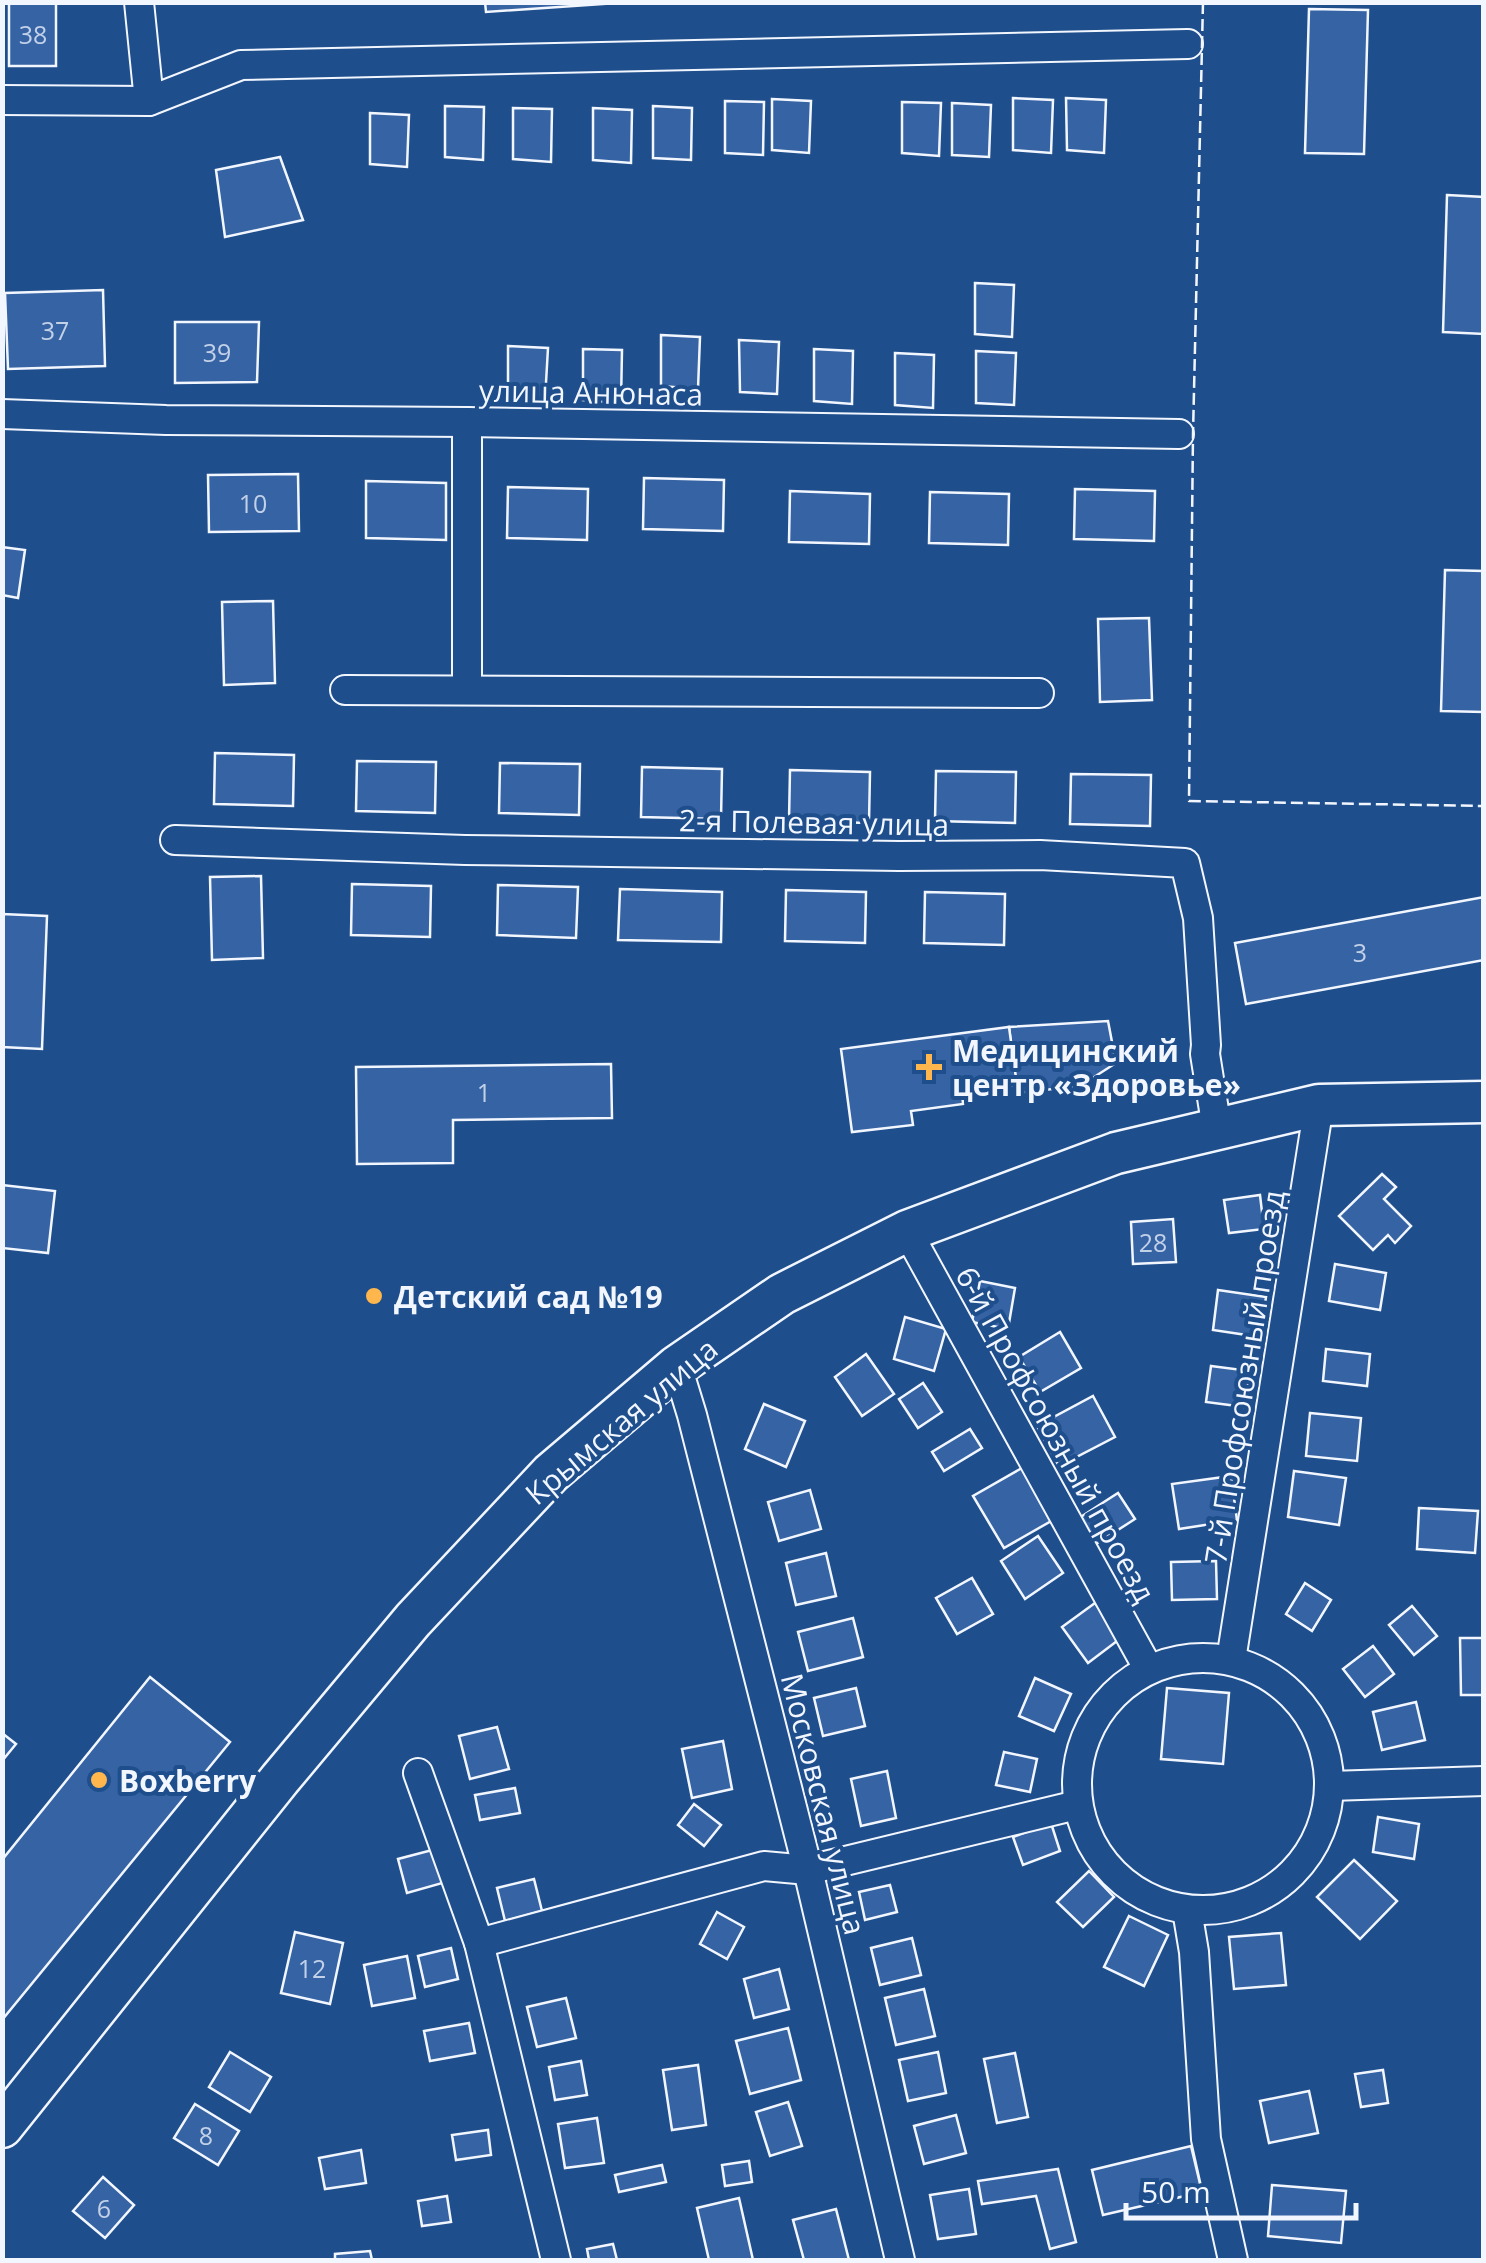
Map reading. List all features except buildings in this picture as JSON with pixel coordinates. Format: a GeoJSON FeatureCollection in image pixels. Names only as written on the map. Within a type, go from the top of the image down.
{"type":"FeatureCollection","features":[{"type":"Feature","properties":{"kind":"main road","name":"Крымская улица"},"geometry":{"type":"LineString","coordinates":[[2,2127],[412,1620],[551,1473],[677,1366],[782,1294],[907,1231],[1116,1152],[1319,1105],[1484,1102]]}},
{"type":"Feature","properties":{"kind":"street"},"geometry":{"type":"LineString","coordinates":[[139,2],[149,102]]}},
{"type":"Feature","properties":{"kind":"street"},"geometry":{"type":"LineString","coordinates":[[2,100],[149,102],[241,66],[1188,44]]}},
{"type":"Feature","properties":{"kind":"street","name":"улица Анюнаса"},"geometry":{"type":"LineString","coordinates":[[2,414],[166,420],[1179,434]]}},
{"type":"Feature","properties":{"kind":"street"},"geometry":{"type":"LineString","coordinates":[[466,690],[467,422]]}},
{"type":"Feature","properties":{"kind":"street"},"geometry":{"type":"LineString","coordinates":[[345,690],[1039,693]]}},
{"type":"Feature","properties":{"kind":"street","name":"2-я Полевая улица"},"geometry":{"type":"LineString","coordinates":[[174,840],[465,850],[1040,855],[1185,863],[1198,918],[1205,1054],[1217,1128]]}},
{"type":"Feature","properties":{"kind":"street","name":"7-й Профсоюзный проезд"},"geometry":{"type":"LineString","coordinates":[[1231,1660],[1319,1105]]}},
{"type":"Feature","properties":{"kind":"street","name":"6-й Профсоюзный проезд"},"geometry":{"type":"LineString","coordinates":[[907,1231],[1148,1668]]}},
{"type":"Feature","properties":{"kind":"street","name":"Московская улица"},"geometry":{"type":"LineString","coordinates":[[677,1366],[808,1870],[900,2260]]}},
{"type":"Feature","properties":{"kind":"street"},"geometry":{"type":"LineString","coordinates":[[1189,1657],[1231,1660],[1271,1676],[1303,1706],[1323,1744],[1330,1786],[1318,1838],[1286,1880],[1240,1906],[1187,1910],[1136,1892],[1097,1855],[1077,1805],[1080,1750],[1096,1718],[1105,1702],[1148,1668],[1189,1657]]}},
{"type":"Feature","properties":{"kind":"street"},"geometry":{"type":"LineString","coordinates":[[418,1774],[480,1943],[556,2260]]}},
{"type":"Feature","properties":{"kind":"street"},"geometry":{"type":"LineString","coordinates":[[1330,1786],[1484,1781]]}},
{"type":"Feature","properties":{"kind":"street"},"geometry":{"type":"LineString","coordinates":[[480,1943],[764,1866],[808,1870],[1077,1805]]}},
{"type":"Feature","properties":{"kind":"street"},"geometry":{"type":"LineString","coordinates":[[1187,1910],[1194,1952],[1206,2139],[1233,2260]]}},
{"type":"Feature","properties":{"kind":"fence"},"geometry":{"type":"LineString","coordinates":[[1203,2],[1189,801],[1484,806]]}},
{"type":"Feature","properties":{"kind":"place","name":"Медицинский центр «Здоровье»"},"geometry":{"type":"Point","coordinates":[929,1067]}},
{"type":"Feature","properties":{"kind":"place","name":"Детский сад №19"},"geometry":{"type":"Point","coordinates":[374,1296]}},
{"type":"Feature","properties":{"kind":"place","name":"Boxberry"},"geometry":{"type":"Point","coordinates":[99,1780]}}]}
